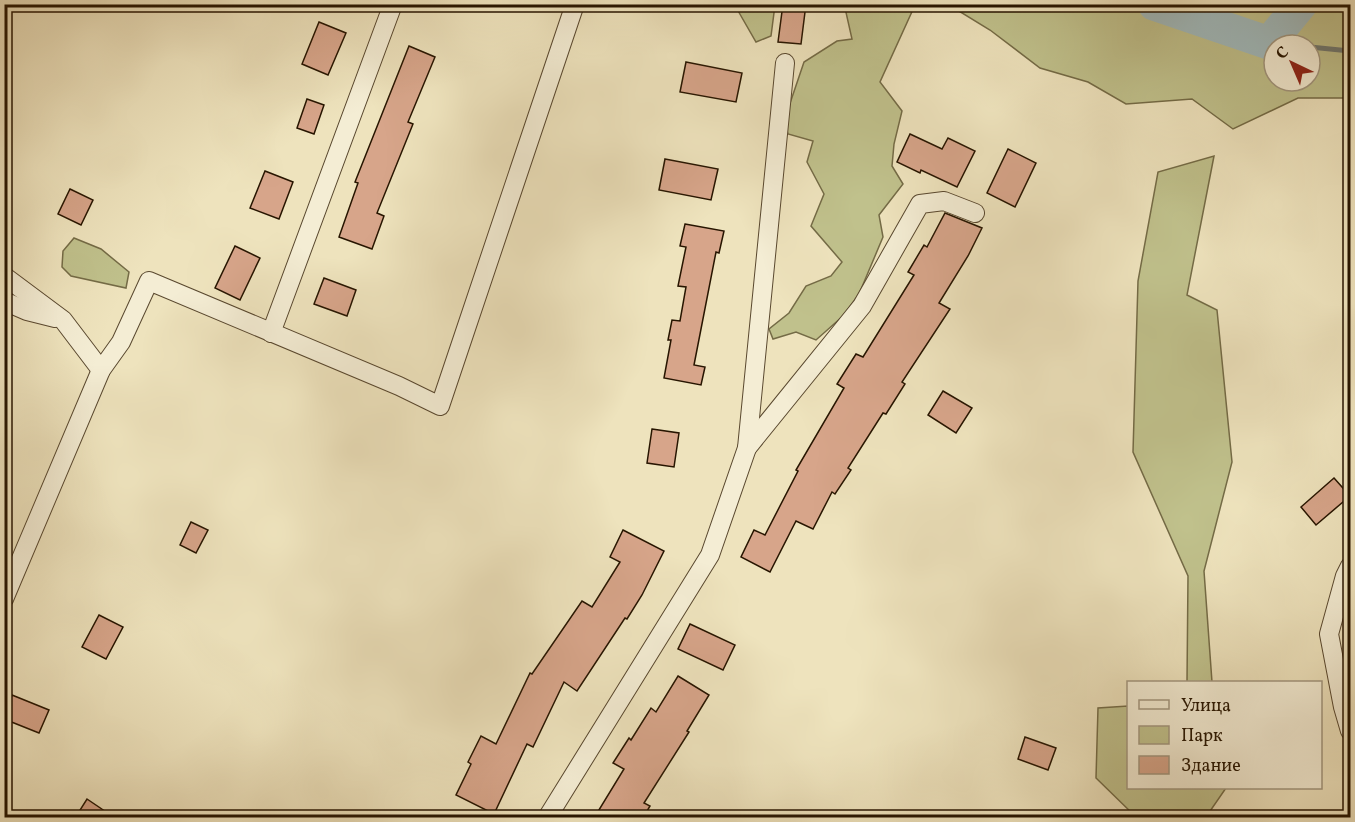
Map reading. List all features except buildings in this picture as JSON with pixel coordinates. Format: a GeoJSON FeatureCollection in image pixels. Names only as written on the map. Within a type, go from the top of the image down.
{"type":"FeatureCollection","features":[{"type":"Feature","properties":{"kind":"street"},"geometry":{"type":"LineString","coordinates":[[272,333],[393,4]]}},
{"type":"Feature","properties":{"kind":"street"},"geometry":{"type":"LineString","coordinates":[[4,599],[101,370],[121,342],[149,281],[440,406],[575,4]]}},
{"type":"Feature","properties":{"kind":"street"},"geometry":{"type":"LineString","coordinates":[[547,818],[710,555],[747,448],[786,63]]}},
{"type":"Feature","properties":{"kind":"street"},"geometry":{"type":"LineString","coordinates":[[747,448],[862,306],[920,204],[944,201],[975,213]]}},
{"type":"Feature","properties":{"kind":"street"},"geometry":{"type":"LineString","coordinates":[[4,276],[63,320],[101,370]]}},
{"type":"Feature","properties":{"kind":"street"},"geometry":{"type":"LineString","coordinates":[[4,301],[27,311],[63,320]]}},
{"type":"Feature","properties":{"kind":"street"},"geometry":{"type":"LineString","coordinates":[[1350,567],[1345,576],[1329,633],[1343,707],[1350,731]]}},
{"type":"Feature","properties":{"kind":"green space"},"geometry":{"type":"Polygon","coordinates":[[[738,5],[775,5],[771,36],[756,42],[737,9],[738,5]]]}},
{"type":"Feature","properties":{"kind":"green space"},"geometry":{"type":"Polygon","coordinates":[[[851,5],[915,5],[880,82],[902,111],[894,144],[892,166],[903,184],[879,215],[883,237],[859,294],[843,316],[816,340],[796,332],[773,339],[769,329],[789,313],[806,286],[831,276],[842,262],[811,226],[824,194],[807,162],[813,141],[788,134],[784,121],[804,62],[837,41],[852,39],[845,8],[851,5]]]}},
{"type":"Feature","properties":{"kind":"green space"},"geometry":{"type":"Polygon","coordinates":[[[949,5],[1350,5],[1350,98],[1298,98],[1233,129],[1192,99],[1126,104],[1088,82],[1040,68],[990,30],[949,5]]]}},
{"type":"Feature","properties":{"kind":"green space"},"geometry":{"type":"Polygon","coordinates":[[[1214,156],[1187,295],[1217,310],[1232,462],[1204,571],[1212,681],[1187,681],[1188,576],[1133,452],[1138,281],[1158,172],[1214,156]]]}},
{"type":"Feature","properties":{"kind":"green space"},"geometry":{"type":"Polygon","coordinates":[[[74,238],[101,249],[129,272],[126,288],[71,276],[62,267],[63,251],[74,238]]]}},
{"type":"Feature","properties":{"kind":"green space"},"geometry":{"type":"Polygon","coordinates":[[[1127,706],[1127,789],[1225,789],[1206,817],[1136,817],[1096,778],[1098,708],[1127,706]]]}},
{"type":"Feature","properties":{"kind":"waterway"},"geometry":{"type":"LineString","coordinates":[[1154,4],[1269,43],[1301,4]]}},
{"type":"Feature","properties":{"kind":"waterway"},"geometry":{"type":"LineString","coordinates":[[1322,48],[1350,51]]}}]}
